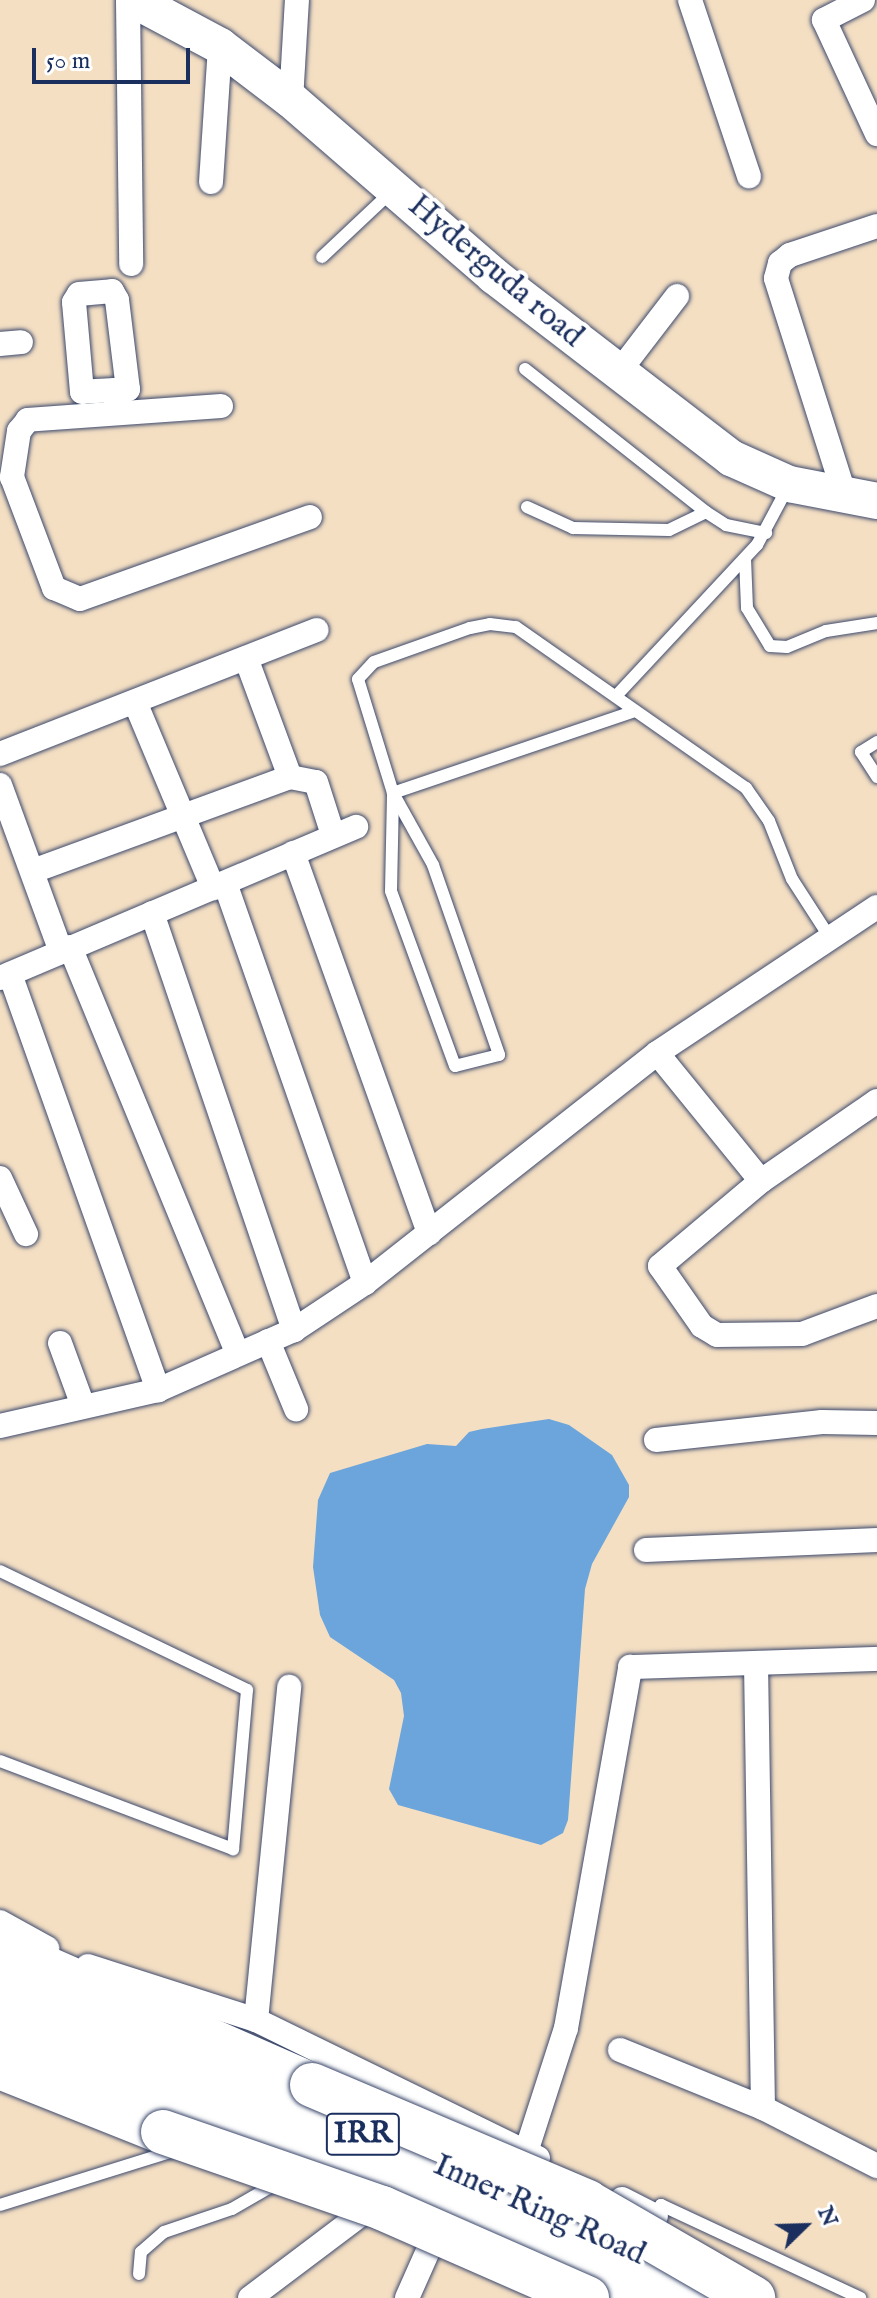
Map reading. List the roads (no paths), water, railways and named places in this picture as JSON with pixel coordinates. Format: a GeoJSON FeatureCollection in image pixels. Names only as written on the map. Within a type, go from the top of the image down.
{"type":"FeatureCollection","features":[{"type":"Feature","properties":{"kind":"highway"},"geometry":{"type":"LineString","coordinates":[[0,1948],[587,2202],[753,2298]]}},
{"type":"Feature","properties":{"kind":"highway"},"geometry":{"type":"LineString","coordinates":[[0,1992],[493,2194],[714,2298]]}},
{"type":"Feature","properties":{"kind":"highway"},"geometry":{"type":"LineString","coordinates":[[0,2019],[484,2220],[655,2298]]}},
{"type":"Feature","properties":{"kind":"highway"},"geometry":{"type":"LineString","coordinates":[[0,2067],[166,2142],[382,2208],[587,2298]]}},
{"type":"Feature","properties":{"kind":"main road","name":"Inner Ring Road"},"geometry":{"type":"LineString","coordinates":[[0,1968],[248,2087],[639,2254],[726,2298]]}},
{"type":"Feature","properties":{"kind":"main road","name":"Inner Ring Road"},"geometry":{"type":"LineString","coordinates":[[0,2034],[438,2229],[642,2298]]}},
{"type":"Feature","properties":{"kind":"street","name":"Hyderguda road"},"geometry":{"type":"LineString","coordinates":[[131,0],[220,46],[291,100],[494,276],[731,458],[789,484],[860,497]]}},
{"type":"Feature","properties":{"kind":"street"},"geometry":{"type":"LineString","coordinates":[[131,0],[131,264]]}},
{"type":"Feature","properties":{"kind":"street"},"geometry":{"type":"LineString","coordinates":[[291,100],[297,0]]}},
{"type":"Feature","properties":{"kind":"street"},"geometry":{"type":"LineString","coordinates":[[690,0],[749,176]]}},
{"type":"Feature","properties":{"kind":"street"},"geometry":{"type":"LineString","coordinates":[[863,0],[824,20],[877,134]]}},
{"type":"Feature","properties":{"kind":"street"},"geometry":{"type":"LineString","coordinates":[[211,182],[220,46]]}},
{"type":"Feature","properties":{"kind":"street"},"geometry":{"type":"LineString","coordinates":[[860,497],[776,278],[780,263],[790,255],[877,226]]}},
{"type":"Feature","properties":{"kind":"street"},"geometry":{"type":"LineString","coordinates":[[618,373],[677,296]]}},
{"type":"Feature","properties":{"kind":"street"},"geometry":{"type":"LineString","coordinates":[[0,418],[28,420],[116,401],[221,406]]}},
{"type":"Feature","properties":{"kind":"street"},"geometry":{"type":"LineString","coordinates":[[28,420],[19,431],[6,477],[54,588],[80,599],[310,517]]}},
{"type":"Feature","properties":{"kind":"street"},"geometry":{"type":"LineString","coordinates":[[0,754],[317,630]]}},
{"type":"Feature","properties":{"kind":"street"},"geometry":{"type":"LineString","coordinates":[[246,658],[290,777]]}},
{"type":"Feature","properties":{"kind":"street"},"geometry":{"type":"LineString","coordinates":[[135,702],[181,815],[219,885],[365,1283]]}},
{"type":"Feature","properties":{"kind":"street"},"geometry":{"type":"LineString","coordinates":[[33,871],[290,777],[316,782],[345,831],[5,976],[158,1390]]}},
{"type":"Feature","properties":{"kind":"street"},"geometry":{"type":"LineString","coordinates":[[0,785],[8,834],[33,871],[238,1354]]}},
{"type":"Feature","properties":{"kind":"street"},"geometry":{"type":"LineString","coordinates":[[293,853],[429,1233]]}},
{"type":"Feature","properties":{"kind":"street"},"geometry":{"type":"LineString","coordinates":[[0,1426],[158,1390],[294,1330],[365,1283],[657,1053],[877,907]]}},
{"type":"Feature","properties":{"kind":"street"},"geometry":{"type":"LineString","coordinates":[[152,913],[294,1330]]}},
{"type":"Feature","properties":{"kind":"street"},"geometry":{"type":"LineString","coordinates":[[657,1053],[761,1181]]}},
{"type":"Feature","properties":{"kind":"street"},"geometry":{"type":"LineString","coordinates":[[877,1101],[761,1181],[660,1266],[702,1326],[717,1335],[802,1334],[877,1306]]}},
{"type":"Feature","properties":{"kind":"street"},"geometry":{"type":"LineString","coordinates":[[0,1178],[26,1234]]}},
{"type":"Feature","properties":{"kind":"street"},"geometry":{"type":"LineString","coordinates":[[268,1341],[296,1409]]}},
{"type":"Feature","properties":{"kind":"street"},"geometry":{"type":"LineString","coordinates":[[60,1343],[83,1406]]}},
{"type":"Feature","properties":{"kind":"street"},"geometry":{"type":"LineString","coordinates":[[656,1440],[822,1422],[877,1423]]}},
{"type":"Feature","properties":{"kind":"street"},"geometry":{"type":"LineString","coordinates":[[646,1550],[877,1540]]}},
{"type":"Feature","properties":{"kind":"street"},"geometry":{"type":"LineString","coordinates":[[526,2152],[566,2028],[630,1667],[877,1659]]}},
{"type":"Feature","properties":{"kind":"street"},"geometry":{"type":"LineString","coordinates":[[756,1663],[763,2108]]}},
{"type":"Feature","properties":{"kind":"street"},"geometry":{"type":"LineString","coordinates":[[256,2020],[289,1687]]}},
{"type":"Feature","properties":{"kind":"street"},"geometry":{"type":"LineString","coordinates":[[0,1922],[74,1961],[256,2020],[656,2216]]}},
{"type":"Feature","properties":{"kind":"street"},"geometry":{"type":"LineString","coordinates":[[620,2050],[763,2108],[877,2166]]}},
{"type":"Feature","properties":{"kind":"street"},"geometry":{"type":"LineString","coordinates":[[0,2084],[166,2142],[272,2186],[365,2198]]}},
{"type":"Feature","properties":{"kind":"street"},"geometry":{"type":"LineString","coordinates":[[250,2298],[365,2198]]}},
{"type":"Feature","properties":{"kind":"street"},"geometry":{"type":"LineString","coordinates":[[407,2298],[438,2229],[541,2298]]}},
{"type":"Feature","properties":{"kind":"lane"},"geometry":{"type":"LineString","coordinates":[[322,257],[394,189]]}},
{"type":"Feature","properties":{"kind":"lane"},"geometry":{"type":"LineString","coordinates":[[525,369],[706,512],[726,525],[766,533]]}},
{"type":"Feature","properties":{"kind":"lane"},"geometry":{"type":"LineString","coordinates":[[616,696],[766,533],[789,484]]}},
{"type":"Feature","properties":{"kind":"lane"},"geometry":{"type":"LineString","coordinates":[[527,507],[573,528],[669,530],[706,512]]}},
{"type":"Feature","properties":{"kind":"lane"},"geometry":{"type":"LineString","coordinates":[[745,558],[747,608],[770,646],[787,647],[826,631],[877,623]]}},
{"type":"Feature","properties":{"kind":"lane"},"geometry":{"type":"LineString","coordinates":[[393,793],[391,891],[455,1066],[462,1068],[499,1055],[433,865],[393,793],[358,679],[374,662],[470,628],[516,627],[616,696],[632,712],[746,788],[769,821],[792,879],[830,938]]}},
{"type":"Feature","properties":{"kind":"lane"},"geometry":{"type":"LineString","coordinates":[[393,793],[632,712]]}},
{"type":"Feature","properties":{"kind":"lane"},"geometry":{"type":"LineString","coordinates":[[877,742],[861,752],[877,777]]}},
{"type":"Feature","properties":{"kind":"lane"},"geometry":{"type":"LineString","coordinates":[[0,1571],[247,1690],[233,1849],[0,1761]]}},
{"type":"Feature","properties":{"kind":"lane"},"geometry":{"type":"LineString","coordinates":[[0,2205],[166,2142]]}},
{"type":"Feature","properties":{"kind":"lane"},"geometry":{"type":"LineString","coordinates":[[139,2274],[141,2252],[164,2232],[232,2209],[272,2186]]}},
{"type":"Feature","properties":{"kind":"lane"},"geometry":{"type":"LineString","coordinates":[[639,2254],[661,2205],[860,2298]]}},
{"type":"Feature","properties":{"kind":"water"},"geometry":{"type":"Polygon","coordinates":[[[549,1419],[569,1425],[612,1455],[629,1485],[629,1497],[592,1564],[585,1589],[568,1820],[563,1833],[541,1845],[398,1805],[389,1789],[404,1716],[401,1693],[394,1680],[330,1637],[320,1615],[313,1567],[318,1500],[330,1473],[427,1444],[456,1446],[469,1432],[549,1419]]]}}]}
